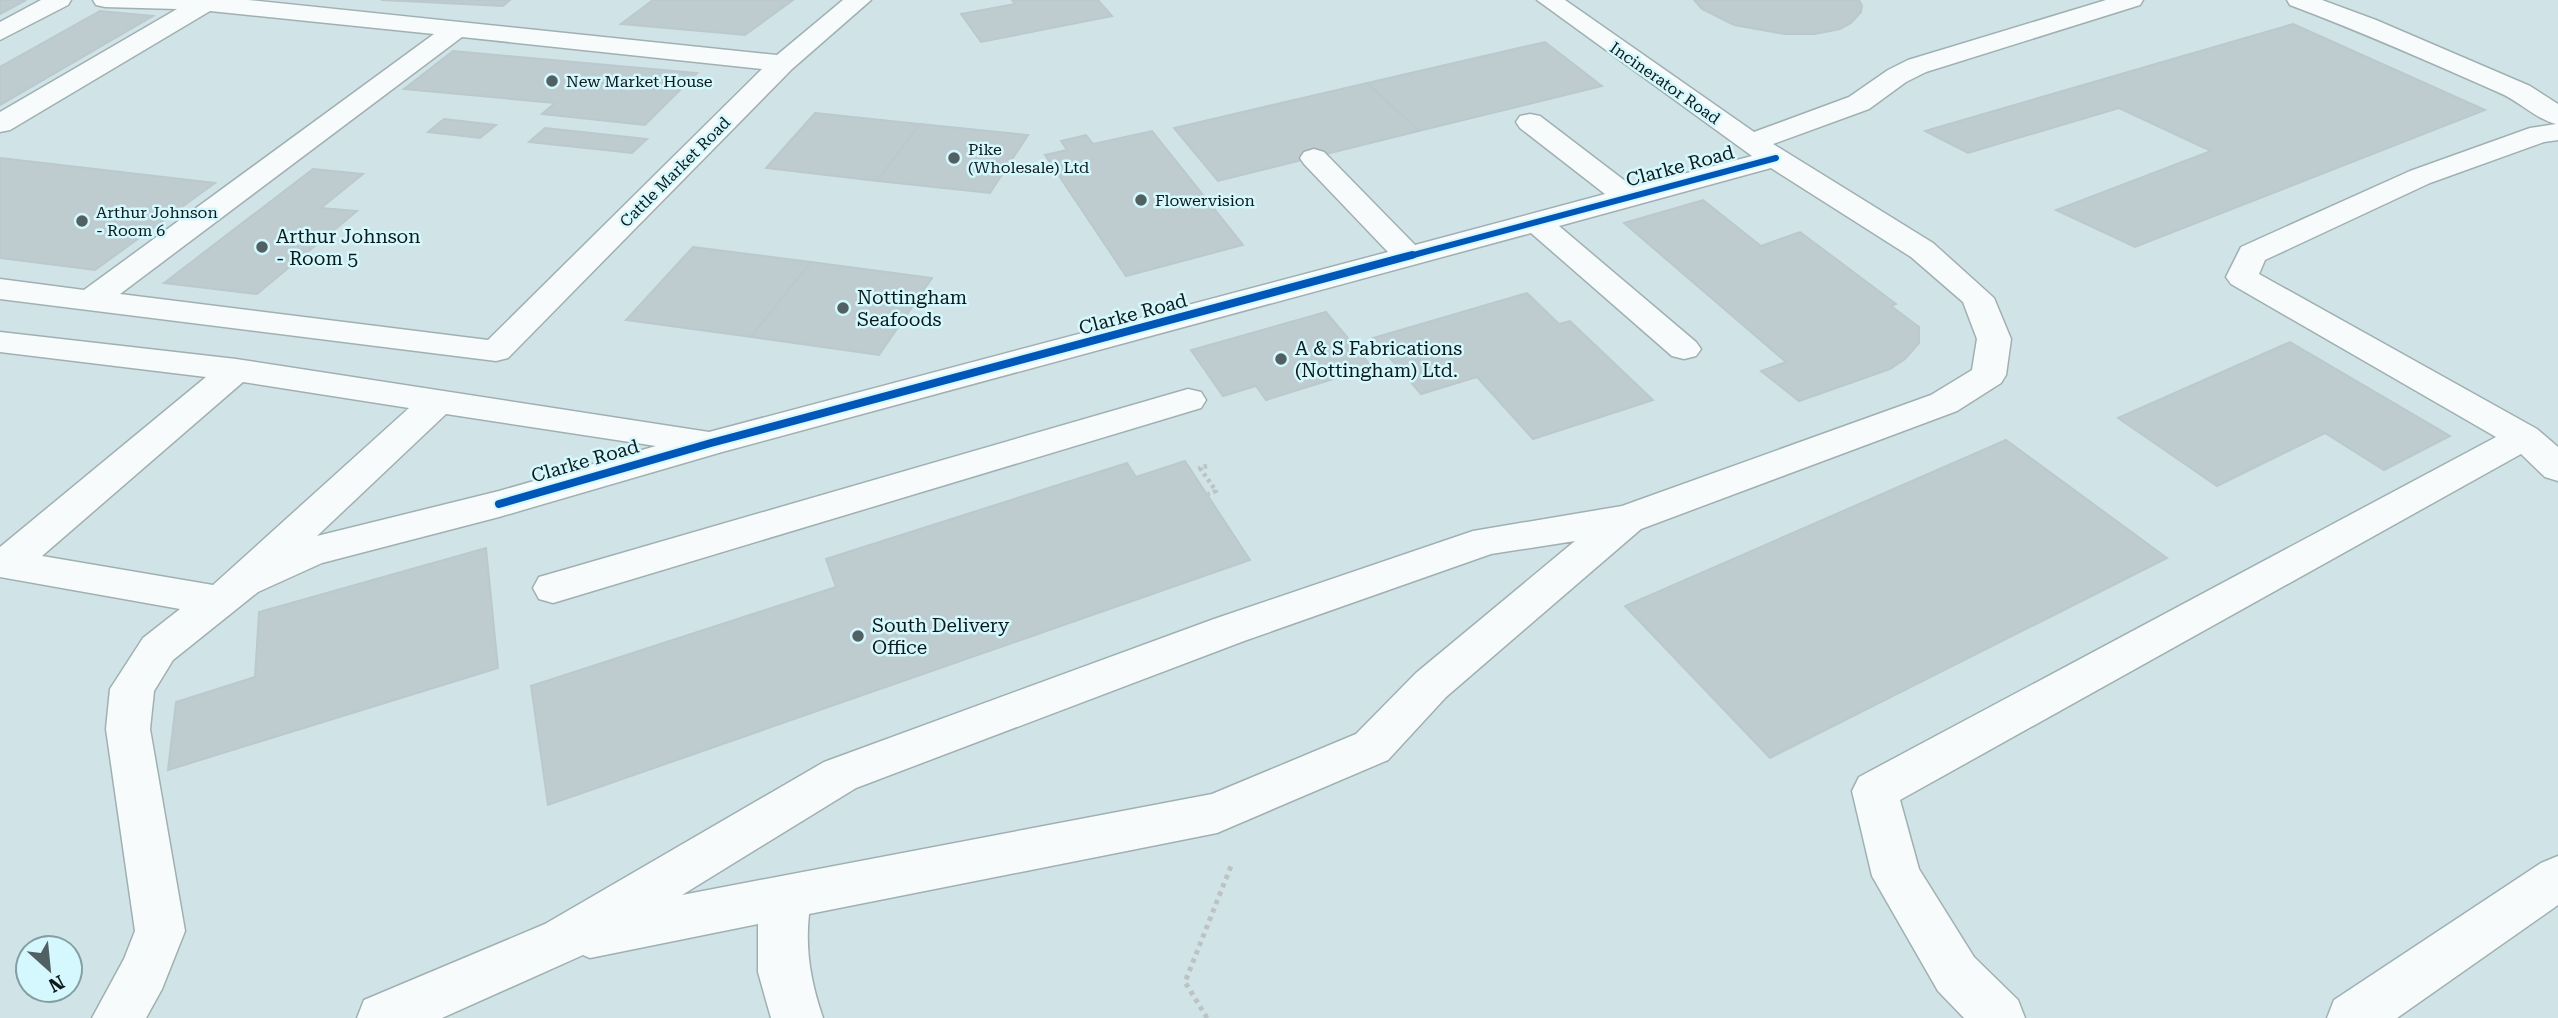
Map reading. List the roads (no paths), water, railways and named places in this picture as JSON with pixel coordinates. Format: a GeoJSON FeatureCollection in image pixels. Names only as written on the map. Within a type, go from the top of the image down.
{"type":"FeatureCollection","features":[{"type":"Feature","properties":{"kind":"main road"},"geometry":{"type":"LineString","coordinates":[[2,30],[59,0]]}},
{"type":"Feature","properties":{"kind":"main road"},"geometry":{"type":"LineString","coordinates":[[105,0],[206,3],[783,63]]}},
{"type":"Feature","properties":{"kind":"main road","name":"Cattle Market Road"},"geometry":{"type":"LineString","coordinates":[[90,301],[496,351],[783,63],[831,20],[859,0]]}},
{"type":"Feature","properties":{"kind":"main road","name":"Incinerator Road"},"geometry":{"type":"LineString","coordinates":[[1549,0],[1763,151],[1922,250],[1978,298],[1994,339],[1989,376],[1944,402],[1627,519]]}},
{"type":"Feature","properties":{"kind":"main road","name":"Clarke Road"},"geometry":{"type":"LineString","coordinates":[[232,591],[311,552],[499,504],[711,443],[1628,198],[1763,151],[1859,103],[1897,76],[1917,66],[2131,0]]}},
{"type":"Feature","properties":{"kind":"main road"},"geometry":{"type":"LineString","coordinates":[[2299,0],[2367,25],[2521,92],[2558,116]]}},
{"type":"Feature","properties":{"kind":"main road"},"geometry":{"type":"LineString","coordinates":[[0,124],[206,3]]}},
{"type":"Feature","properties":{"kind":"main road"},"geometry":{"type":"LineString","coordinates":[[0,289],[90,301],[457,29]]}},
{"type":"Feature","properties":{"kind":"main road"},"geometry":{"type":"LineString","coordinates":[[1530,122],[1628,198]]}},
{"type":"Feature","properties":{"kind":"main road"},"geometry":{"type":"LineString","coordinates":[[2558,132],[2540,134],[2420,177],[2252,254],[2242,276],[2524,438],[2558,468]]}},
{"type":"Feature","properties":{"kind":"main road"},"geometry":{"type":"LineString","coordinates":[[1314,158],[1409,256]]}},
{"type":"Feature","properties":{"kind":"main road"},"geometry":{"type":"LineString","coordinates":[[1537,223],[1684,349]]}},
{"type":"Feature","properties":{"kind":"main road"},"geometry":{"type":"LineString","coordinates":[[0,342],[236,370],[711,443]]}},
{"type":"Feature","properties":{"kind":"main road"},"geometry":{"type":"LineString","coordinates":[[7,570],[236,370]]}},
{"type":"Feature","properties":{"kind":"main road"},"geometry":{"type":"LineString","coordinates":[[553,588],[1188,400]]}},
{"type":"Feature","properties":{"kind":"main road"},"geometry":{"type":"LineString","coordinates":[[118,1018],[144,972],[160,931],[128,729],[132,689],[158,649],[232,591],[437,402]]}},
{"type":"Feature","properties":{"kind":"main road"},"geometry":{"type":"LineString","coordinates":[[1999,1018],[1956,974],[1896,876],[1875,791],[2524,438]]}},
{"type":"Feature","properties":{"kind":"main road"},"geometry":{"type":"LineString","coordinates":[[563,940],[1217,813],[1372,747],[1431,685],[1627,519]]}},
{"type":"Feature","properties":{"kind":"main road"},"geometry":{"type":"LineString","coordinates":[[383,1018],[563,940],[840,775],[1229,630],[1487,541],[1627,519]]}},
{"type":"Feature","properties":{"kind":"main road"},"geometry":{"type":"LineString","coordinates":[[7,570],[232,591]]}},
{"type":"Feature","properties":{"kind":"main road"},"geometry":{"type":"LineString","coordinates":[[2353,1018],[2558,878]]}},
{"type":"Feature","properties":{"kind":"main road"},"geometry":{"type":"LineString","coordinates":[[788,895],[780,929],[785,985],[797,1018]]}},
{"type":"Feature","properties":{"kind":"place","name":"New Market House"},"geometry":{"type":"Point","coordinates":[552,81]}},
{"type":"Feature","properties":{"kind":"place","name":"Pike (Wholesale) Ltd"},"geometry":{"type":"Point","coordinates":[954,158]}},
{"type":"Feature","properties":{"kind":"place","name":"Flowervision"},"geometry":{"type":"Point","coordinates":[1141,200]}},
{"type":"Feature","properties":{"kind":"place","name":"Arthur Johnson - Room 6"},"geometry":{"type":"Point","coordinates":[82,221]}},
{"type":"Feature","properties":{"kind":"place","name":"Arthur Johnson - Room 5"},"geometry":{"type":"Point","coordinates":[262,247]}},
{"type":"Feature","properties":{"kind":"place","name":"Nottingham Seafoods"},"geometry":{"type":"Point","coordinates":[843,308]}},
{"type":"Feature","properties":{"kind":"place","name":"A & S Fabrications (Nottingham) Ltd."},"geometry":{"type":"Point","coordinates":[1281,359]}},
{"type":"Feature","properties":{"kind":"place","name":"South Delivery Office"},"geometry":{"type":"Point","coordinates":[858,636]}}]}
